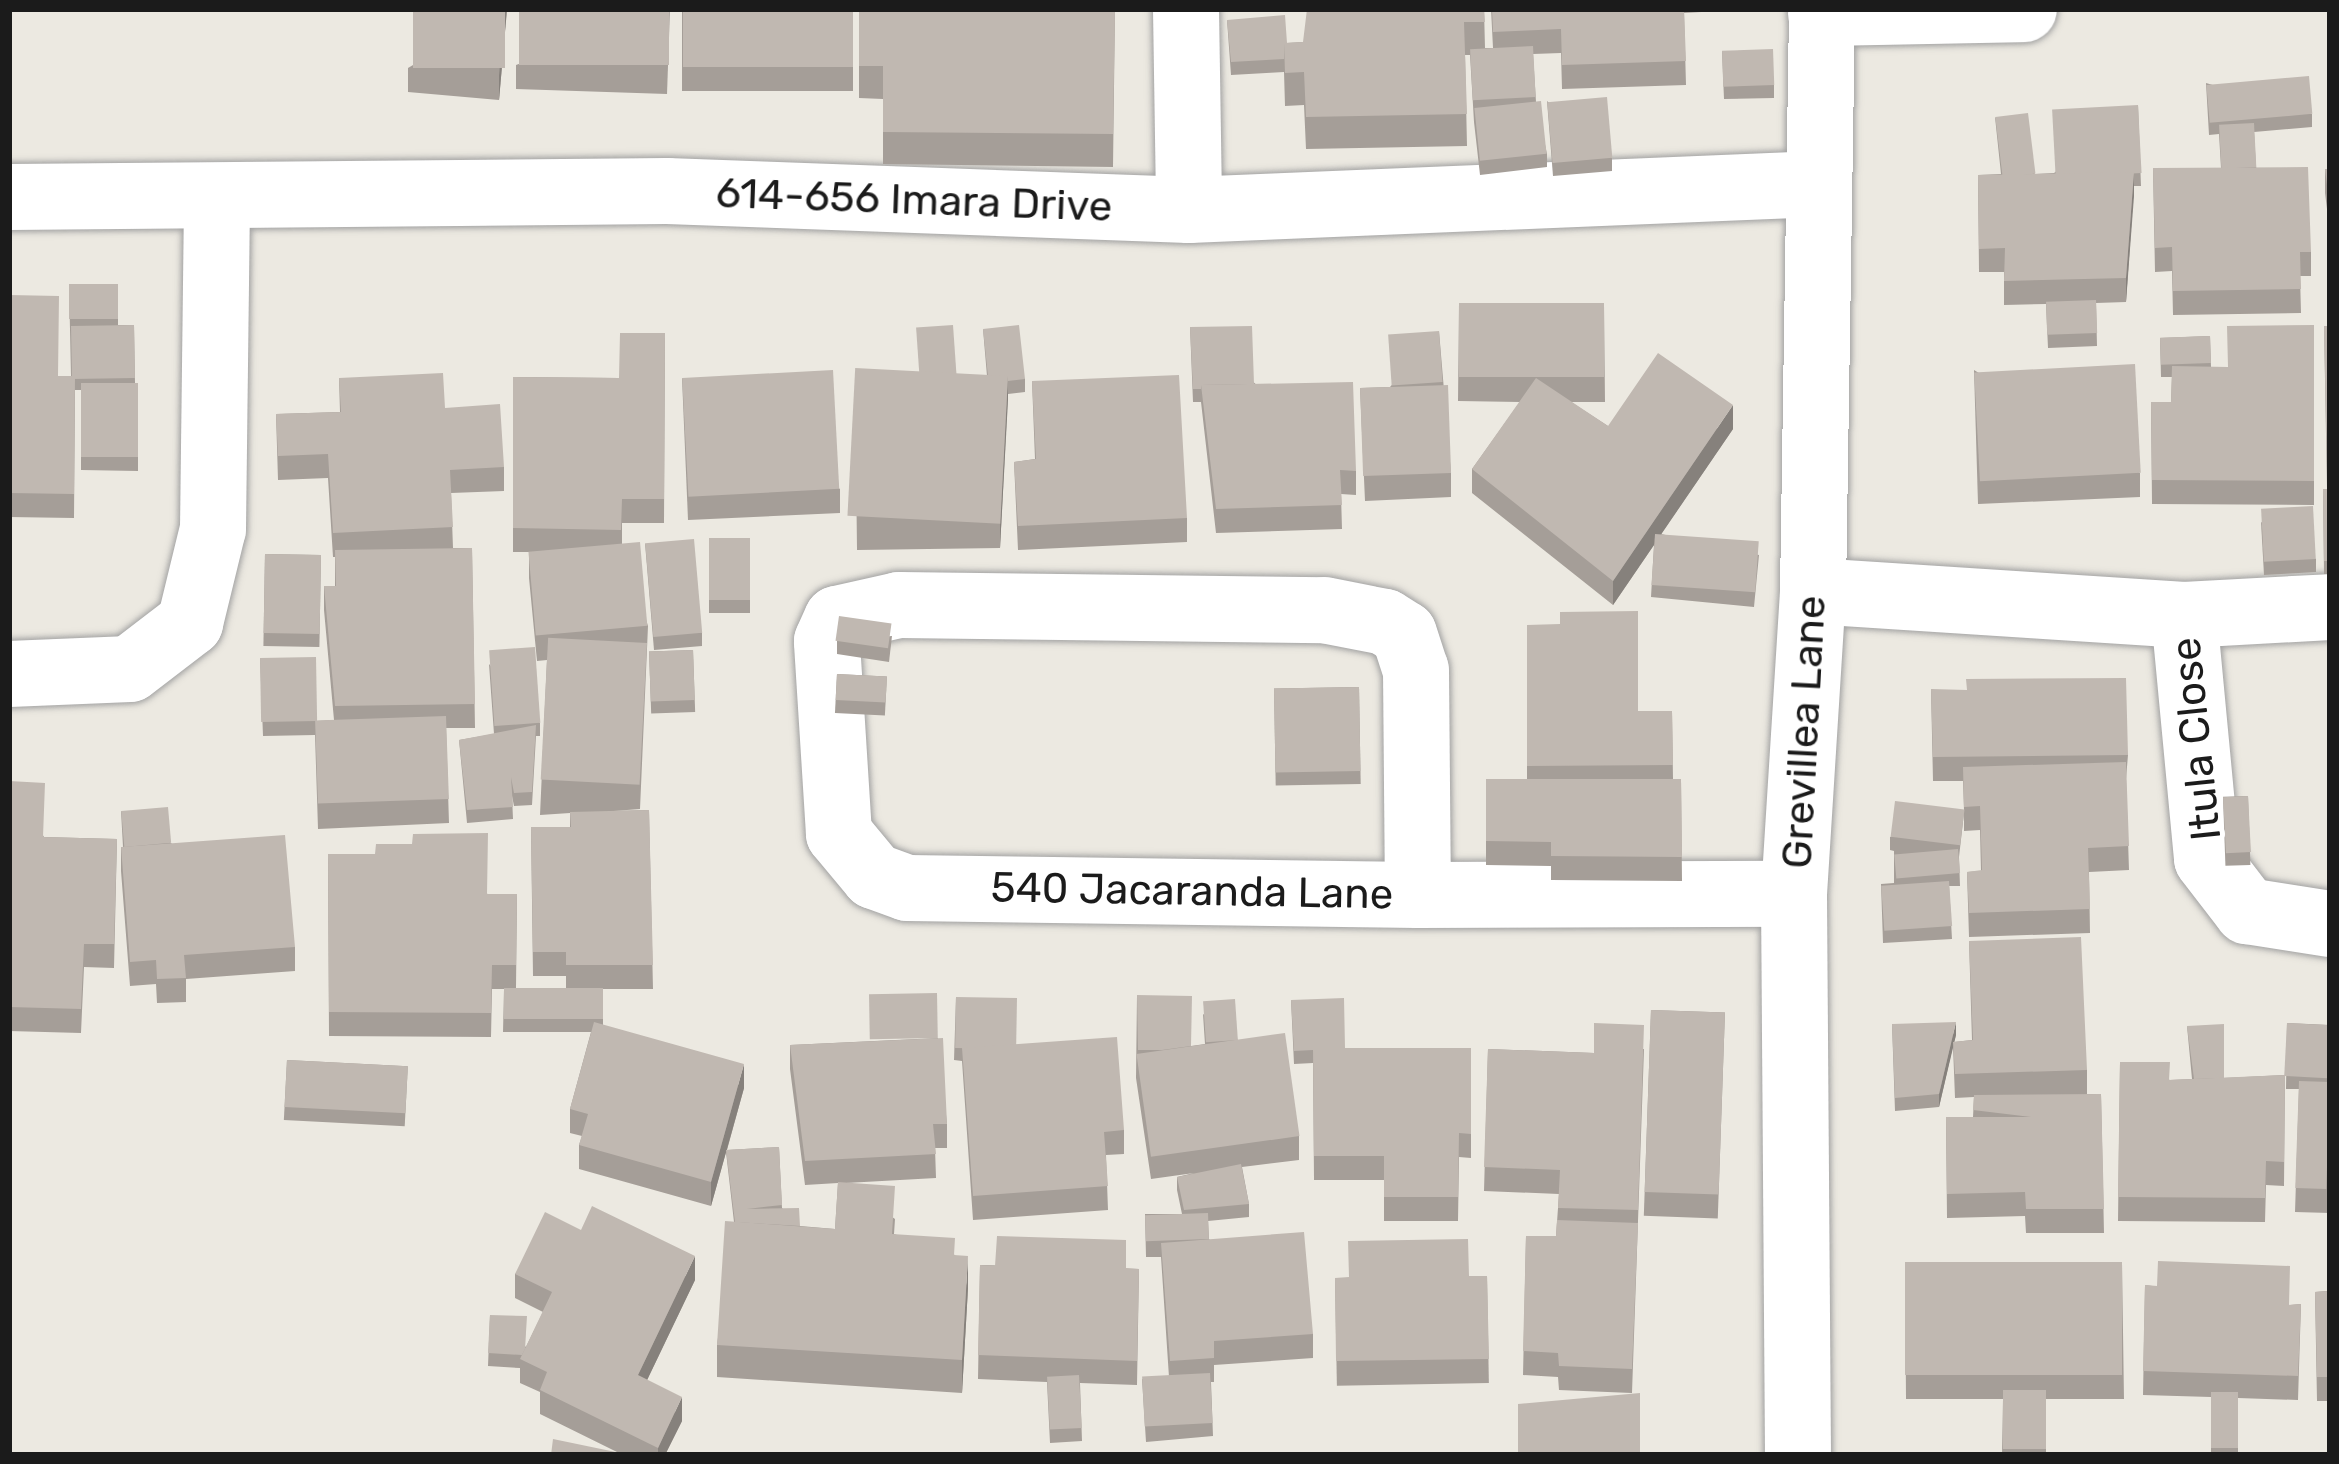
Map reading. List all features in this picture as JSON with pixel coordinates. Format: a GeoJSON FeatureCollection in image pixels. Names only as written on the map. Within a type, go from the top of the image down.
{"type":"FeatureCollection","features":[{"type":"Feature","properties":{"kind":"street"},"geometry":{"type":"LineString","coordinates":[[1186,9],[1189,210]]}},
{"type":"Feature","properties":{"kind":"street"},"geometry":{"type":"LineString","coordinates":[[1821,11],[2024,9]]}},
{"type":"Feature","properties":{"kind":"street","name":"Grevillea Lane"},"geometry":{"type":"LineString","coordinates":[[1798,1455],[1794,894],[1813,591],[1821,11]]}},
{"type":"Feature","properties":{"kind":"street","name":"614-656 Imara Drive"},"geometry":{"type":"LineString","coordinates":[[9,197],[218,200],[667,191],[1189,210],[1818,184]]}},
{"type":"Feature","properties":{"kind":"street"},"geometry":{"type":"LineString","coordinates":[[9,674],[130,669],[190,623],[213,530],[218,200]]}},
{"type":"Feature","properties":{"kind":"street"},"geometry":{"type":"LineString","coordinates":[[1813,591],[2184,615]]}},
{"type":"Feature","properties":{"kind":"street","name":"540 Jacaranda Lane"},"geometry":{"type":"LineString","coordinates":[[899,605],[1324,610],[1385,622],[1404,634],[1416,670],[1418,895],[907,887],[874,876],[838,834],[827,641],[837,619],[899,605]]}},
{"type":"Feature","properties":{"kind":"street","name":"Itula Close"},"geometry":{"type":"LineString","coordinates":[[2330,607],[2184,615],[2207,859],[2247,911],[2330,924]]}},
{"type":"Feature","properties":{"kind":"street"},"geometry":{"type":"LineString","coordinates":[[1418,895],[1794,894]]}},
{"type":"Feature","properties":{"kind":"building"},"geometry":{"type":"Polygon","coordinates":[[[413,9],[505,9],[505,68],[413,68],[413,9]]]}},
{"type":"Feature","properties":{"kind":"building"},"geometry":{"type":"Polygon","coordinates":[[[519,9],[669,9],[669,65],[519,65],[519,9]]]}},
{"type":"Feature","properties":{"kind":"building"},"geometry":{"type":"Polygon","coordinates":[[[683,9],[853,9],[853,67],[683,67],[683,9]]]}},
{"type":"Feature","properties":{"kind":"building"},"geometry":{"type":"Polygon","coordinates":[[[859,9],[1115,9],[1113,134],[883,132],[883,66],[859,66],[859,9]]]}},
{"type":"Feature","properties":{"kind":"building"},"geometry":{"type":"Polygon","coordinates":[[[1307,9],[1484,9],[1485,22],[1464,22],[1467,114],[1306,117],[1304,72],[1285,73],[1284,43],[1303,42],[1307,9]]]}},
{"type":"Feature","properties":{"kind":"building"},"geometry":{"type":"Polygon","coordinates":[[[1492,9],[1684,9],[1686,61],[1562,65],[1561,29],[1493,32],[1492,9]]]}},
{"type":"Feature","properties":{"kind":"building"},"geometry":{"type":"Polygon","coordinates":[[[1285,15],[1284,59],[1231,62],[1227,20],[1285,15]]]}},
{"type":"Feature","properties":{"kind":"building"},"geometry":{"type":"Polygon","coordinates":[[[1533,46],[1536,97],[1473,100],[1470,49],[1533,46]]]}},
{"type":"Feature","properties":{"kind":"building"},"geometry":{"type":"Polygon","coordinates":[[[1773,49],[1774,85],[1723,87],[1722,51],[1773,49]]]}},
{"type":"Feature","properties":{"kind":"building"},"geometry":{"type":"Polygon","coordinates":[[[2309,76],[2312,114],[2210,123],[2206,85],[2309,76]]]}},
{"type":"Feature","properties":{"kind":"building"},"geometry":{"type":"Polygon","coordinates":[[[1607,97],[1612,158],[1553,163],[1547,102],[1607,97]]]}},
{"type":"Feature","properties":{"kind":"building"},"geometry":{"type":"Polygon","coordinates":[[[1541,101],[1547,154],[1480,161],[1474,108],[1541,101]]]}},
{"type":"Feature","properties":{"kind":"building"},"geometry":{"type":"Polygon","coordinates":[[[2138,105],[2142,173],[2056,177],[2052,110],[2138,105]]]}},
{"type":"Feature","properties":{"kind":"building"},"geometry":{"type":"Polygon","coordinates":[[[2028,113],[2035,174],[2003,178],[1995,117],[2028,113]]]}},
{"type":"Feature","properties":{"kind":"building"},"geometry":{"type":"Polygon","coordinates":[[[2254,123],[2256,167],[2221,169],[2219,125],[2254,123]]]}},
{"type":"Feature","properties":{"kind":"building"},"geometry":{"type":"Polygon","coordinates":[[[2308,167],[2311,252],[2300,252],[2301,289],[2173,291],[2172,247],[2155,248],[2153,168],[2308,167]]]}},
{"type":"Feature","properties":{"kind":"building"},"geometry":{"type":"Polygon","coordinates":[[[2325,169],[2330,169],[2330,209],[2325,169]]]}},
{"type":"Feature","properties":{"kind":"building"},"geometry":{"type":"Polygon","coordinates":[[[2134,172],[2126,278],[2004,281],[2005,248],[1979,249],[1978,175],[2134,172]]]}},
{"type":"Feature","properties":{"kind":"building"},"geometry":{"type":"Polygon","coordinates":[[[69,284],[118,284],[118,319],[69,319],[69,284]]]}},
{"type":"Feature","properties":{"kind":"building"},"geometry":{"type":"Polygon","coordinates":[[[9,295],[59,296],[58,376],[75,376],[74,494],[9,493],[9,295]]]}},
{"type":"Feature","properties":{"kind":"building"},"geometry":{"type":"Polygon","coordinates":[[[2096,300],[2097,333],[2047,335],[2046,302],[2096,300]]]}},
{"type":"Feature","properties":{"kind":"building"},"geometry":{"type":"Polygon","coordinates":[[[1459,303],[1604,303],[1604,377],[1459,377],[1459,303]]]}},
{"type":"Feature","properties":{"kind":"building"},"geometry":{"type":"Polygon","coordinates":[[[134,325],[135,378],[72,379],[71,326],[134,325]]]}},
{"type":"Feature","properties":{"kind":"building"},"geometry":{"type":"Polygon","coordinates":[[[953,325],[957,377],[920,379],[916,328],[953,325]]]}},
{"type":"Feature","properties":{"kind":"building"},"geometry":{"type":"Polygon","coordinates":[[[1019,325],[1025,379],[988,376],[983,329],[1019,325]]]}},
{"type":"Feature","properties":{"kind":"building"},"geometry":{"type":"Polygon","coordinates":[[[2314,325],[2314,481],[2152,480],[2151,402],[2171,402],[2172,366],[2228,367],[2227,326],[2314,325]]]}},
{"type":"Feature","properties":{"kind":"building"},"geometry":{"type":"Polygon","coordinates":[[[1252,326],[1254,384],[1193,389],[1190,327],[1252,326]]]}},
{"type":"Feature","properties":{"kind":"building"},"geometry":{"type":"Polygon","coordinates":[[[2324,326],[2330,327],[2330,471],[2327,471],[2324,326]]]}},
{"type":"Feature","properties":{"kind":"building"},"geometry":{"type":"Polygon","coordinates":[[[1439,331],[1443,382],[1392,385],[1388,335],[1439,331]]]}},
{"type":"Feature","properties":{"kind":"building"},"geometry":{"type":"Polygon","coordinates":[[[620,333],[665,333],[664,499],[622,499],[621,530],[513,528],[513,377],[619,378],[620,333]]]}},
{"type":"Feature","properties":{"kind":"building"},"geometry":{"type":"Polygon","coordinates":[[[2210,336],[2211,363],[2161,365],[2160,338],[2210,336]]]}},
{"type":"Feature","properties":{"kind":"building"},"geometry":{"type":"Polygon","coordinates":[[[1658,353],[1733,405],[1613,581],[1472,469],[1536,378],[1608,426],[1658,353]]]}},
{"type":"Feature","properties":{"kind":"building"},"geometry":{"type":"Polygon","coordinates":[[[2135,364],[2141,473],[1980,481],[1974,372],[2135,364]]]}},
{"type":"Feature","properties":{"kind":"building"},"geometry":{"type":"Polygon","coordinates":[[[855,368],[1008,376],[1000,524],[847,516],[855,368]]]}},
{"type":"Feature","properties":{"kind":"building"},"geometry":{"type":"Polygon","coordinates":[[[833,370],[839,489],[688,497],[682,378],[833,370]]]}},
{"type":"Feature","properties":{"kind":"building"},"geometry":{"type":"Polygon","coordinates":[[[443,373],[445,408],[500,404],[504,467],[450,470],[453,527],[333,533],[328,454],[278,456],[276,414],[341,412],[339,378],[443,373]]]}},
{"type":"Feature","properties":{"kind":"building"},"geometry":{"type":"Polygon","coordinates":[[[1179,375],[1187,518],[1018,526],[1014,462],[1036,459],[1032,381],[1179,375]]]}},
{"type":"Feature","properties":{"kind":"building"},"geometry":{"type":"Polygon","coordinates":[[[1353,382],[1356,471],[1340,470],[1342,505],[1216,509],[1201,385],[1353,382]]]}},
{"type":"Feature","properties":{"kind":"building"},"geometry":{"type":"Polygon","coordinates":[[[81,383],[138,383],[138,457],[81,457],[81,383]]]}},
{"type":"Feature","properties":{"kind":"building"},"geometry":{"type":"Polygon","coordinates":[[[1448,385],[1451,473],[1363,476],[1360,388],[1448,385]]]}},
{"type":"Feature","properties":{"kind":"building"},"geometry":{"type":"Polygon","coordinates":[[[2323,489],[2330,489],[2330,561],[2324,561],[2323,489]]]}},
{"type":"Feature","properties":{"kind":"building"},"geometry":{"type":"Polygon","coordinates":[[[2313,506],[2316,559],[2264,562],[2261,509],[2313,506]]]}},
{"type":"Feature","properties":{"kind":"building"},"geometry":{"type":"Polygon","coordinates":[[[1655,534],[1759,541],[1755,592],[1651,585],[1655,534]]]}},
{"type":"Feature","properties":{"kind":"building"},"geometry":{"type":"Polygon","coordinates":[[[709,538],[750,538],[750,600],[709,600],[709,538]]]}},
{"type":"Feature","properties":{"kind":"building"},"geometry":{"type":"Polygon","coordinates":[[[694,539],[702,633],[653,637],[645,543],[694,539]]]}},
{"type":"Feature","properties":{"kind":"building"},"geometry":{"type":"Polygon","coordinates":[[[640,542],[647,626],[536,635],[528,552],[640,542]]]}},
{"type":"Feature","properties":{"kind":"building"},"geometry":{"type":"Polygon","coordinates":[[[472,548],[475,704],[335,706],[324,586],[336,586],[335,550],[472,548]]]}},
{"type":"Feature","properties":{"kind":"building"},"geometry":{"type":"Polygon","coordinates":[[[265,554],[321,555],[320,634],[264,633],[265,554]]]}},
{"type":"Feature","properties":{"kind":"building"},"geometry":{"type":"Polygon","coordinates":[[[1638,611],[1638,711],[1672,711],[1673,765],[1527,766],[1527,625],[1560,624],[1560,612],[1638,611]]]}},
{"type":"Feature","properties":{"kind":"building"},"geometry":{"type":"Polygon","coordinates":[[[839,616],[891,623],[888,648],[836,641],[839,616]]]}},
{"type":"Feature","properties":{"kind":"building"},"geometry":{"type":"Polygon","coordinates":[[[548,638],[647,643],[640,785],[541,780],[548,638]]]}},
{"type":"Feature","properties":{"kind":"building"},"geometry":{"type":"Polygon","coordinates":[[[535,647],[540,723],[494,726],[489,650],[535,647]]]}},
{"type":"Feature","properties":{"kind":"building"},"geometry":{"type":"Polygon","coordinates":[[[693,650],[695,700],[651,702],[649,652],[693,650]]]}},
{"type":"Feature","properties":{"kind":"building"},"geometry":{"type":"Polygon","coordinates":[[[316,657],[317,721],[261,722],[260,658],[316,657]]]}},
{"type":"Feature","properties":{"kind":"building"},"geometry":{"type":"Polygon","coordinates":[[[837,674],[887,677],[886,703],[836,700],[837,674]]]}},
{"type":"Feature","properties":{"kind":"building"},"geometry":{"type":"Polygon","coordinates":[[[2126,678],[2128,755],[1933,757],[1931,689],[1967,690],[1966,679],[2126,678]]]}},
{"type":"Feature","properties":{"kind":"building"},"geometry":{"type":"Polygon","coordinates":[[[1359,687],[1360,771],[1275,772],[1274,688],[1359,687]]]}},
{"type":"Feature","properties":{"kind":"building"},"geometry":{"type":"Polygon","coordinates":[[[446,716],[449,799],[318,804],[315,721],[446,716]]]}},
{"type":"Feature","properties":{"kind":"building"},"geometry":{"type":"Polygon","coordinates":[[[536,725],[532,792],[514,793],[511,777],[513,807],[467,810],[459,740],[536,725]]]}},
{"type":"Feature","properties":{"kind":"building"},"geometry":{"type":"Polygon","coordinates":[[[2126,762],[2129,846],[2088,848],[2090,909],[1969,913],[1967,872],[1982,870],[1980,806],[1964,807],[1963,767],[2126,762]]]}},
{"type":"Feature","properties":{"kind":"building"},"geometry":{"type":"Polygon","coordinates":[[[1486,779],[1681,779],[1682,857],[1551,856],[1551,842],[1486,841],[1486,779]]]}},
{"type":"Feature","properties":{"kind":"building"},"geometry":{"type":"Polygon","coordinates":[[[9,781],[45,783],[43,837],[117,839],[114,944],[84,944],[81,1009],[9,1007],[9,781]]]}},
{"type":"Feature","properties":{"kind":"building"},"geometry":{"type":"Polygon","coordinates":[[[2248,796],[2251,852],[2226,853],[2223,797],[2248,796]]]}},
{"type":"Feature","properties":{"kind":"building"},"geometry":{"type":"Polygon","coordinates":[[[1895,801],[1964,810],[1960,845],[1891,837],[1895,801]]]}},
{"type":"Feature","properties":{"kind":"building"},"geometry":{"type":"Polygon","coordinates":[[[168,807],[171,843],[124,847],[121,811],[168,807]]]}},
{"type":"Feature","properties":{"kind":"building"},"geometry":{"type":"Polygon","coordinates":[[[649,810],[653,965],[566,965],[566,952],[533,952],[531,827],[571,827],[570,812],[649,810]]]}},
{"type":"Feature","properties":{"kind":"building"},"geometry":{"type":"Polygon","coordinates":[[[488,833],[487,894],[517,894],[516,965],[492,965],[491,1013],[329,1012],[328,854],[375,854],[376,844],[412,844],[413,834],[488,833]]]}},
{"type":"Feature","properties":{"kind":"building"},"geometry":{"type":"Polygon","coordinates":[[[285,835],[295,947],[184,955],[186,978],[157,979],[156,960],[130,962],[121,847],[285,835]]]}},
{"type":"Feature","properties":{"kind":"building"},"geometry":{"type":"Polygon","coordinates":[[[1958,849],[1960,873],[1896,878],[1894,855],[1958,849]]]}},
{"type":"Feature","properties":{"kind":"building"},"geometry":{"type":"Polygon","coordinates":[[[1949,881],[1952,926],[1884,931],[1881,886],[1949,881]]]}},
{"type":"Feature","properties":{"kind":"building"},"geometry":{"type":"Polygon","coordinates":[[[2081,937],[2087,1070],[1955,1074],[1953,1042],[1973,1040],[1969,941],[2081,937]]]}},
{"type":"Feature","properties":{"kind":"building"},"geometry":{"type":"Polygon","coordinates":[[[504,988],[603,988],[603,1019],[504,1019],[504,988]]]}},
{"type":"Feature","properties":{"kind":"building"},"geometry":{"type":"Polygon","coordinates":[[[937,993],[938,1038],[870,1039],[869,994],[937,993]]]}},
{"type":"Feature","properties":{"kind":"building"},"geometry":{"type":"Polygon","coordinates":[[[1137,995],[1192,996],[1191,1046],[1138,1050],[1137,995]]]}},
{"type":"Feature","properties":{"kind":"building"},"geometry":{"type":"Polygon","coordinates":[[[956,997],[1017,998],[1016,1049],[955,1048],[956,997]]]}},
{"type":"Feature","properties":{"kind":"building"},"geometry":{"type":"Polygon","coordinates":[[[1344,998],[1345,1048],[1294,1051],[1291,1000],[1344,998]]]}},
{"type":"Feature","properties":{"kind":"building"},"geometry":{"type":"Polygon","coordinates":[[[1235,999],[1238,1040],[1206,1042],[1203,1001],[1235,999]]]}},
{"type":"Feature","properties":{"kind":"building"},"geometry":{"type":"Polygon","coordinates":[[[1651,1010],[1725,1013],[1719,1194],[1645,1192],[1651,1010]]]}},
{"type":"Feature","properties":{"kind":"building"},"geometry":{"type":"Polygon","coordinates":[[[594,1022],[744,1064],[711,1182],[579,1145],[588,1114],[570,1109],[594,1022]]]}},
{"type":"Feature","properties":{"kind":"building"},"geometry":{"type":"Polygon","coordinates":[[[1956,1022],[1939,1094],[1895,1098],[1892,1024],[1956,1022]]]}},
{"type":"Feature","properties":{"kind":"building"},"geometry":{"type":"Polygon","coordinates":[[[1594,1023],[1644,1025],[1638,1210],[1558,1208],[1560,1170],[1484,1167],[1488,1049],[1594,1053],[1594,1023]]]}},
{"type":"Feature","properties":{"kind":"building"},"geometry":{"type":"Polygon","coordinates":[[[2287,1023],[2330,1025],[2327,1078],[2284,1076],[2287,1023]]]}},
{"type":"Feature","properties":{"kind":"building"},"geometry":{"type":"Polygon","coordinates":[[[2224,1024],[2224,1078],[2194,1079],[2187,1026],[2224,1024]]]}},
{"type":"Feature","properties":{"kind":"building"},"geometry":{"type":"Polygon","coordinates":[[[1285,1033],[1299,1136],[1151,1157],[1136,1054],[1285,1033]]]}},
{"type":"Feature","properties":{"kind":"building"},"geometry":{"type":"Polygon","coordinates":[[[1117,1037],[1124,1130],[1104,1132],[1108,1186],[973,1196],[962,1048],[1117,1037]]]}},
{"type":"Feature","properties":{"kind":"building"},"geometry":{"type":"Polygon","coordinates":[[[943,1038],[947,1124],[933,1124],[936,1154],[805,1161],[790,1045],[943,1038]]]}},
{"type":"Feature","properties":{"kind":"building"},"geometry":{"type":"Polygon","coordinates":[[[1313,1048],[1471,1048],[1471,1134],[1459,1133],[1458,1197],[1384,1197],[1384,1156],[1314,1156],[1313,1048]]]}},
{"type":"Feature","properties":{"kind":"building"},"geometry":{"type":"Polygon","coordinates":[[[287,1060],[408,1066],[405,1113],[285,1107],[287,1060]]]}},
{"type":"Feature","properties":{"kind":"building"},"geometry":{"type":"Polygon","coordinates":[[[2120,1062],[2170,1062],[2169,1080],[2285,1075],[2284,1162],[2266,1161],[2265,1198],[2118,1197],[2120,1062]]]}},
{"type":"Feature","properties":{"kind":"building"},"geometry":{"type":"Polygon","coordinates":[[[2299,1081],[2330,1082],[2326,1189],[2295,1188],[2299,1081]]]}},
{"type":"Feature","properties":{"kind":"building"},"geometry":{"type":"Polygon","coordinates":[[[2101,1094],[2104,1209],[2026,1209],[2025,1192],[1947,1194],[1946,1117],[2031,1117],[1973,1110],[1974,1095],[2101,1094]]]}},
{"type":"Feature","properties":{"kind":"building"},"geometry":{"type":"Polygon","coordinates":[[[779,1147],[782,1205],[747,1209],[799,1208],[800,1226],[735,1222],[726,1150],[779,1147]]]}},
{"type":"Feature","properties":{"kind":"building"},"geometry":{"type":"Polygon","coordinates":[[[1241,1164],[1249,1204],[1184,1210],[1177,1177],[1241,1164]]]}},
{"type":"Feature","properties":{"kind":"building"},"geometry":{"type":"Polygon","coordinates":[[[838,1182],[895,1186],[892,1234],[955,1238],[954,1255],[968,1256],[962,1360],[717,1345],[725,1221],[835,1229],[838,1182]]]}},
{"type":"Feature","properties":{"kind":"building"},"geometry":{"type":"Polygon","coordinates":[[[592,1206],[695,1256],[638,1375],[682,1397],[658,1448],[540,1390],[547,1372],[520,1359],[552,1292],[515,1274],[545,1212],[581,1230],[592,1206]]]}},
{"type":"Feature","properties":{"kind":"building"},"geometry":{"type":"Polygon","coordinates":[[[1208,1213],[1209,1239],[1146,1241],[1145,1215],[1208,1213]]]}},
{"type":"Feature","properties":{"kind":"building"},"geometry":{"type":"Polygon","coordinates":[[[1557,1220],[1638,1223],[1632,1369],[1559,1366],[1558,1353],[1523,1351],[1526,1236],[1556,1236],[1557,1220]]]}},
{"type":"Feature","properties":{"kind":"building"},"geometry":{"type":"Polygon","coordinates":[[[1304,1232],[1313,1334],[1214,1341],[1214,1358],[1170,1361],[1161,1243],[1304,1232]]]}},
{"type":"Feature","properties":{"kind":"building"},"geometry":{"type":"Polygon","coordinates":[[[997,1236],[1126,1240],[1126,1268],[1139,1269],[1137,1361],[978,1355],[980,1265],[995,1266],[997,1236]]]}},
{"type":"Feature","properties":{"kind":"building"},"geometry":{"type":"Polygon","coordinates":[[[1468,1239],[1469,1276],[1487,1276],[1489,1359],[1336,1361],[1335,1278],[1349,1277],[1348,1241],[1468,1239]]]}},
{"type":"Feature","properties":{"kind":"building"},"geometry":{"type":"Polygon","coordinates":[[[2158,1261],[2290,1266],[2289,1305],[2301,1304],[2298,1376],[2143,1371],[2145,1285],[2157,1286],[2158,1261]]]}},
{"type":"Feature","properties":{"kind":"building"},"geometry":{"type":"Polygon","coordinates":[[[1905,1262],[2122,1262],[2122,1375],[1905,1375],[1905,1262]]]}},
{"type":"Feature","properties":{"kind":"building"},"geometry":{"type":"Polygon","coordinates":[[[2330,1269],[2330,1377],[2317,1377],[2315,1292],[2328,1291],[2330,1269]]]}},
{"type":"Feature","properties":{"kind":"building"},"geometry":{"type":"Polygon","coordinates":[[[490,1315],[527,1316],[522,1355],[488,1353],[490,1315]]]}},
{"type":"Feature","properties":{"kind":"building"},"geometry":{"type":"Polygon","coordinates":[[[1210,1373],[1213,1423],[1145,1426],[1142,1377],[1210,1373]]]}},
{"type":"Feature","properties":{"kind":"building"},"geometry":{"type":"Polygon","coordinates":[[[1079,1375],[1082,1428],[1050,1430],[1047,1377],[1079,1375]]]}},
{"type":"Feature","properties":{"kind":"building"},"geometry":{"type":"Polygon","coordinates":[[[2003,1390],[2046,1390],[2046,1449],[2003,1449],[2003,1390]]]}},
{"type":"Feature","properties":{"kind":"building"},"geometry":{"type":"Polygon","coordinates":[[[2211,1392],[2238,1392],[2238,1448],[2211,1448],[2211,1392]]]}},
{"type":"Feature","properties":{"kind":"building"},"geometry":{"type":"Polygon","coordinates":[[[1640,1393],[1640,1455],[1518,1455],[1518,1404],[1640,1393]]]}},
{"type":"Feature","properties":{"kind":"building"},"geometry":{"type":"Polygon","coordinates":[[[553,1439],[630,1455],[551,1455],[553,1439]]]}}]}
